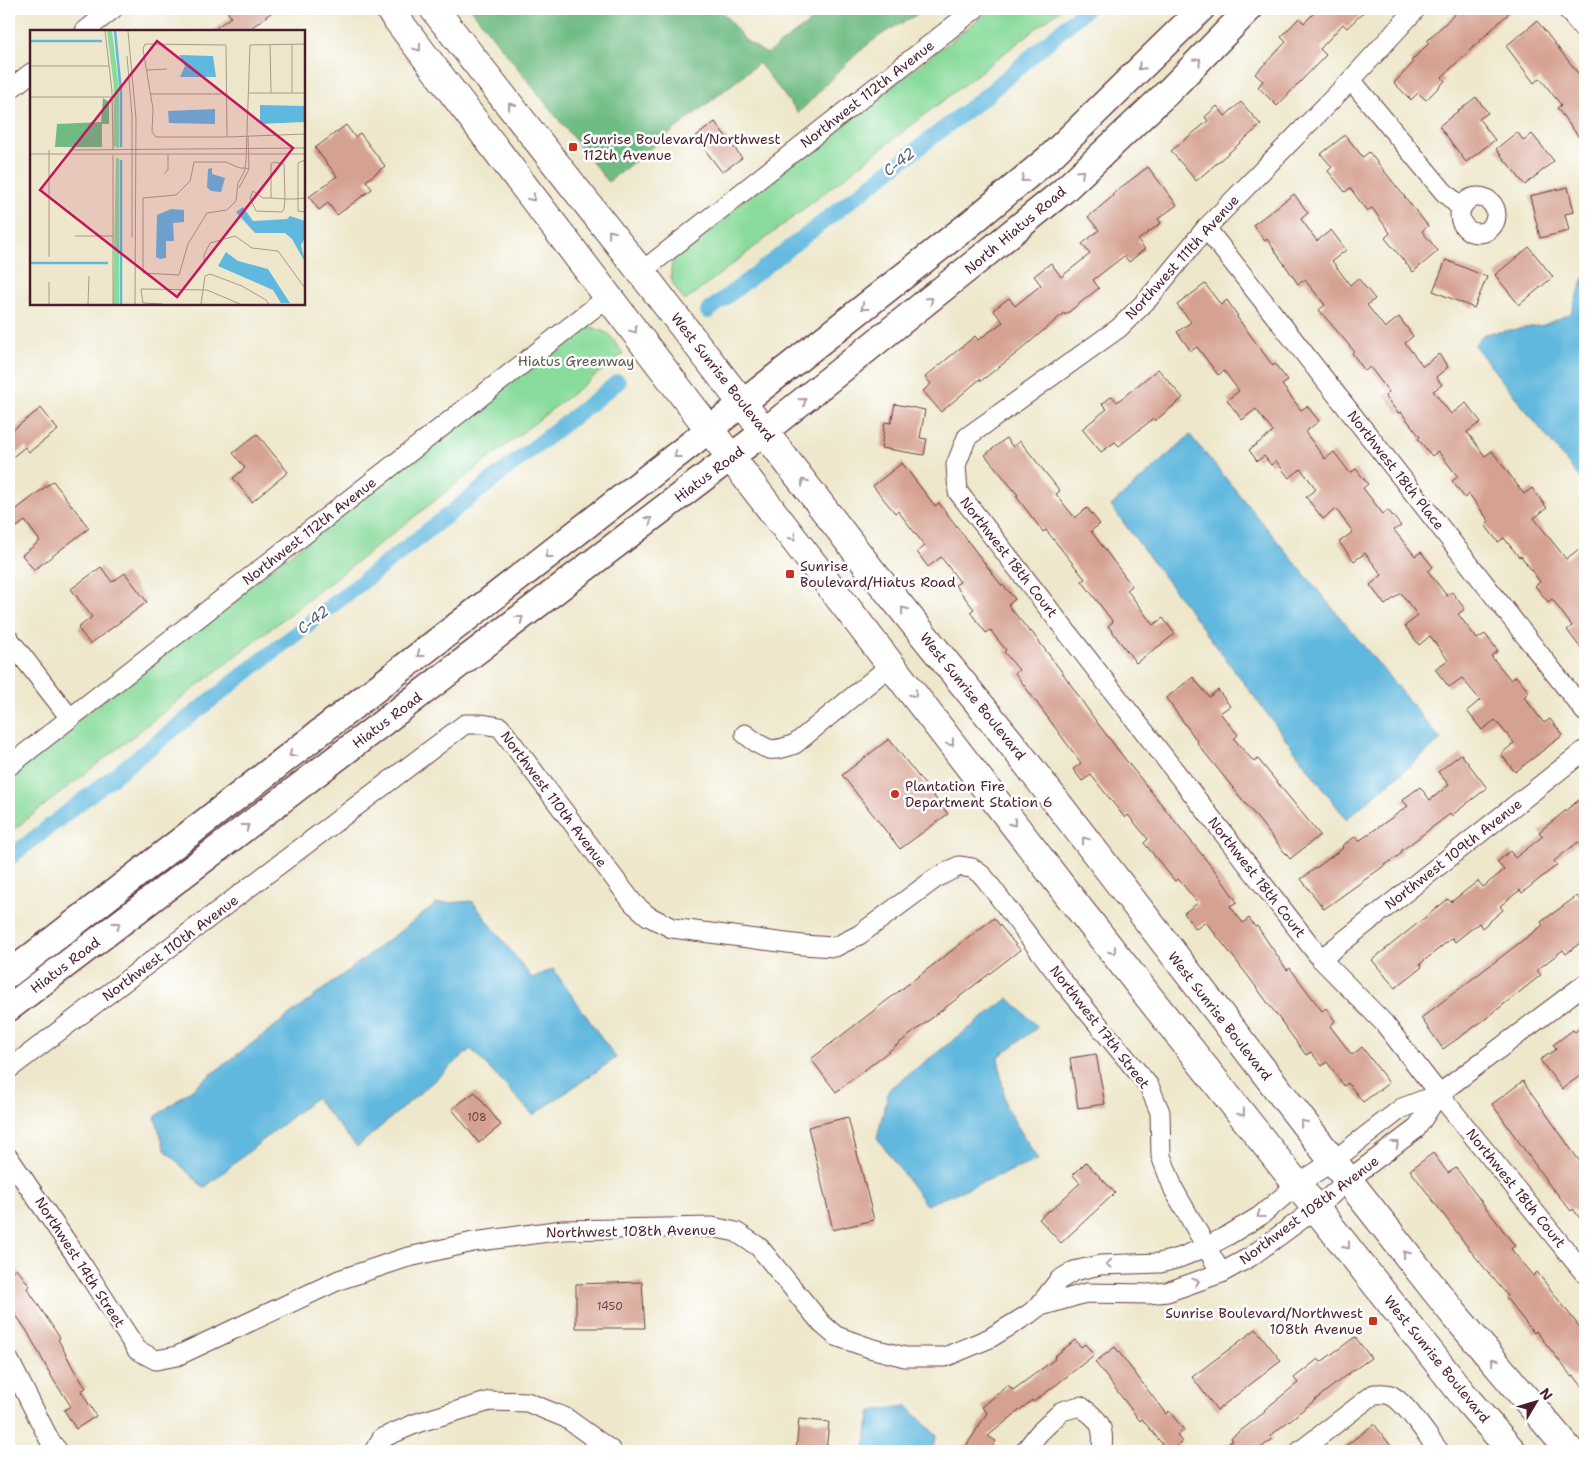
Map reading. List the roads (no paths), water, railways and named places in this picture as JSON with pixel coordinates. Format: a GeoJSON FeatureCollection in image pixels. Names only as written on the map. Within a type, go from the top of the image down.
{"type":"FeatureCollection","features":[{"type":"Feature","properties":{"kind":"highway","name":"West Sunrise Boulevard"},"geometry":{"type":"LineString","coordinates":[[389,9],[1069,896],[1470,1402],[1512,1451]]}},
{"type":"Feature","properties":{"kind":"highway","name":"West Sunrise Boulevard"},"geometry":{"type":"LineString","coordinates":[[434,9],[641,272],[870,569],[1011,743],[1340,1171],[1453,1313],[1570,1451]]}},
{"type":"Feature","properties":{"kind":"main road"},"geometry":{"type":"LineString","coordinates":[[742,403],[971,223],[1050,157],[1201,9]]}},
{"type":"Feature","properties":{"kind":"main road","name":"North Hiatus Road"},"geometry":{"type":"LineString","coordinates":[[765,432],[1063,191],[1170,90],[1249,9]]}},
{"type":"Feature","properties":{"kind":"main road","name":"Hiatus Road"},"geometry":{"type":"LineString","coordinates":[[9,974],[742,403]]}},
{"type":"Feature","properties":{"kind":"main road","name":"Hiatus Road"},"geometry":{"type":"LineString","coordinates":[[9,1008],[765,432]]}},
{"type":"Feature","properties":{"kind":"street"},"geometry":{"type":"LineString","coordinates":[[86,30],[114,9]]}},
{"type":"Feature","properties":{"kind":"street","name":"Northwest 112th Avenue"},"geometry":{"type":"LineString","coordinates":[[641,272],[975,9]]}},
{"type":"Feature","properties":{"kind":"street","name":"Northwest 111th Avenue"},"geometry":{"type":"LineString","coordinates":[[956,464],[968,437],[1119,328],[1149,298],[1206,228],[1351,80],[1416,9]]}},
{"type":"Feature","properties":{"kind":"street"},"geometry":{"type":"LineString","coordinates":[[1568,9],[1585,32]]}},
{"type":"Feature","properties":{"kind":"street"},"geometry":{"type":"LineString","coordinates":[[9,90],[30,74]]}},
{"type":"Feature","properties":{"kind":"street"},"geometry":{"type":"LineString","coordinates":[[1351,80],[1443,191],[1461,208]]}},
{"type":"Feature","properties":{"kind":"street","name":"Northwest 18th Place"},"geometry":{"type":"LineString","coordinates":[[1206,228],[1585,712]]}},
{"type":"Feature","properties":{"kind":"street","name":"Northwest 112th Avenue"},"geometry":{"type":"LineString","coordinates":[[9,766],[609,296]]}},
{"type":"Feature","properties":{"kind":"street","name":"Northwest 18th Court"},"geometry":{"type":"LineString","coordinates":[[956,464],[958,492],[1321,959],[1384,1023],[1585,1274]]}},
{"type":"Feature","properties":{"kind":"street"},"geometry":{"type":"LineString","coordinates":[[9,639],[70,718]]}},
{"type":"Feature","properties":{"kind":"street"},"geometry":{"type":"LineString","coordinates":[[745,734],[765,749],[780,750],[795,744],[891,665]]}},
{"type":"Feature","properties":{"kind":"street","name":"Northwest 110th Avenue"},"geometry":{"type":"LineString","coordinates":[[9,1070],[465,724],[500,727],[632,903],[648,916],[672,928],[802,945],[835,947],[859,935],[936,878],[959,866],[972,868],[983,876]]}},
{"type":"Feature","properties":{"kind":"street","name":"Northwest 109th Avenue"},"geometry":{"type":"LineString","coordinates":[[1321,959],[1585,750]]}},
{"type":"Feature","properties":{"kind":"street","name":"Northwest 17th Street"},"geometry":{"type":"LineString","coordinates":[[983,876],[1064,982],[1148,1086],[1160,1112],[1161,1156],[1174,1190],[1221,1273]]}},
{"type":"Feature","properties":{"kind":"street","name":"Northwest 108th Avenue"},"geometry":{"type":"LineString","coordinates":[[1038,1307],[1086,1294],[1150,1294],[1167,1292],[1221,1273],[1250,1257],[1317,1208],[1340,1171],[1402,1108],[1439,1094],[1585,984]]}},
{"type":"Feature","properties":{"kind":"street","name":"Northwest 108th Avenue"},"geometry":{"type":"LineString","coordinates":[[156,1360],[177,1356],[339,1280],[405,1258],[473,1242],[563,1230],[712,1227],[736,1232],[759,1247],[822,1324],[836,1336],[904,1357],[945,1357],[990,1338],[1029,1314],[1038,1307],[1058,1280],[1074,1271],[1100,1264],[1160,1263],[1179,1258],[1206,1247],[1260,1216],[1298,1184],[1340,1171],[1416,1129],[1439,1094]]}},
{"type":"Feature","properties":{"kind":"street","name":"Northwest 14th Street"},"geometry":{"type":"LineString","coordinates":[[9,1158],[78,1258],[137,1350],[156,1360]]}},
{"type":"Feature","properties":{"kind":"street"},"geometry":{"type":"LineString","coordinates":[[9,1360],[50,1441],[58,1451]]}},
{"type":"Feature","properties":{"kind":"street"},"geometry":{"type":"LineString","coordinates":[[1300,1451],[1374,1394],[1381,1393],[1389,1395],[1401,1403],[1439,1451]]}},
{"type":"Feature","properties":{"kind":"street"},"geometry":{"type":"LineString","coordinates":[[374,1451],[382,1438],[418,1423],[490,1401],[527,1402],[566,1418],[612,1451]]}},
{"type":"Feature","properties":{"kind":"street"},"geometry":{"type":"LineString","coordinates":[[1025,1451],[1039,1433],[1062,1411],[1080,1406],[1097,1418],[1103,1432],[1102,1451]]}},
{"type":"Feature","properties":{"kind":"water"},"geometry":{"type":"Polygon","coordinates":[[[1585,275],[1585,485],[1474,345],[1484,334],[1544,325],[1571,313],[1585,275]]]}},
{"type":"Feature","properties":{"kind":"water"},"geometry":{"type":"Polygon","coordinates":[[[1190,435],[1441,740],[1346,819],[1111,506],[1190,435]]]}},
{"type":"Feature","properties":{"kind":"water"},"geometry":{"type":"Polygon","coordinates":[[[472,901],[532,978],[553,969],[616,1058],[533,1115],[471,1049],[357,1147],[315,1098],[204,1188],[165,1150],[155,1117],[436,904],[472,901]]]}},
{"type":"Feature","properties":{"kind":"water"},"geometry":{"type":"Polygon","coordinates":[[[1009,998],[1038,1027],[998,1057],[1006,1107],[1038,1160],[926,1205],[877,1138],[889,1089],[1009,998]]]}},
{"type":"Feature","properties":{"kind":"water"},"geometry":{"type":"Polygon","coordinates":[[[907,1406],[937,1436],[931,1451],[864,1451],[871,1411],[907,1406]]]}},
{"type":"Feature","properties":{"kind":"waterway","name":"C-42"},"geometry":{"type":"LineString","coordinates":[[708,311],[988,94],[1086,9]]}},
{"type":"Feature","properties":{"kind":"waterway","name":"C-42"},"geometry":{"type":"LineString","coordinates":[[9,858],[618,382]]}},
{"type":"Feature","properties":{"kind":"place","name":"Sunrise Boulevard/Northwest 112th Avenue"},"geometry":{"type":"Point","coordinates":[573,147]}},
{"type":"Feature","properties":{"kind":"place","name":"Sunrise Boulevard/Hiatus Road"},"geometry":{"type":"Point","coordinates":[790,574]}},
{"type":"Feature","properties":{"kind":"place","name":"Plantation Fire Department Station 6"},"geometry":{"type":"Point","coordinates":[895,794]}},
{"type":"Feature","properties":{"kind":"place","name":"Sunrise Boulevard/Northwest 108th Avenue"},"geometry":{"type":"Point","coordinates":[1373,1321]}},
{"type":"Feature","properties":{"kind":"park label","name":"Hiatus Greenway"},"geometry":{"type":"Point","coordinates":[576,361]}}]}
